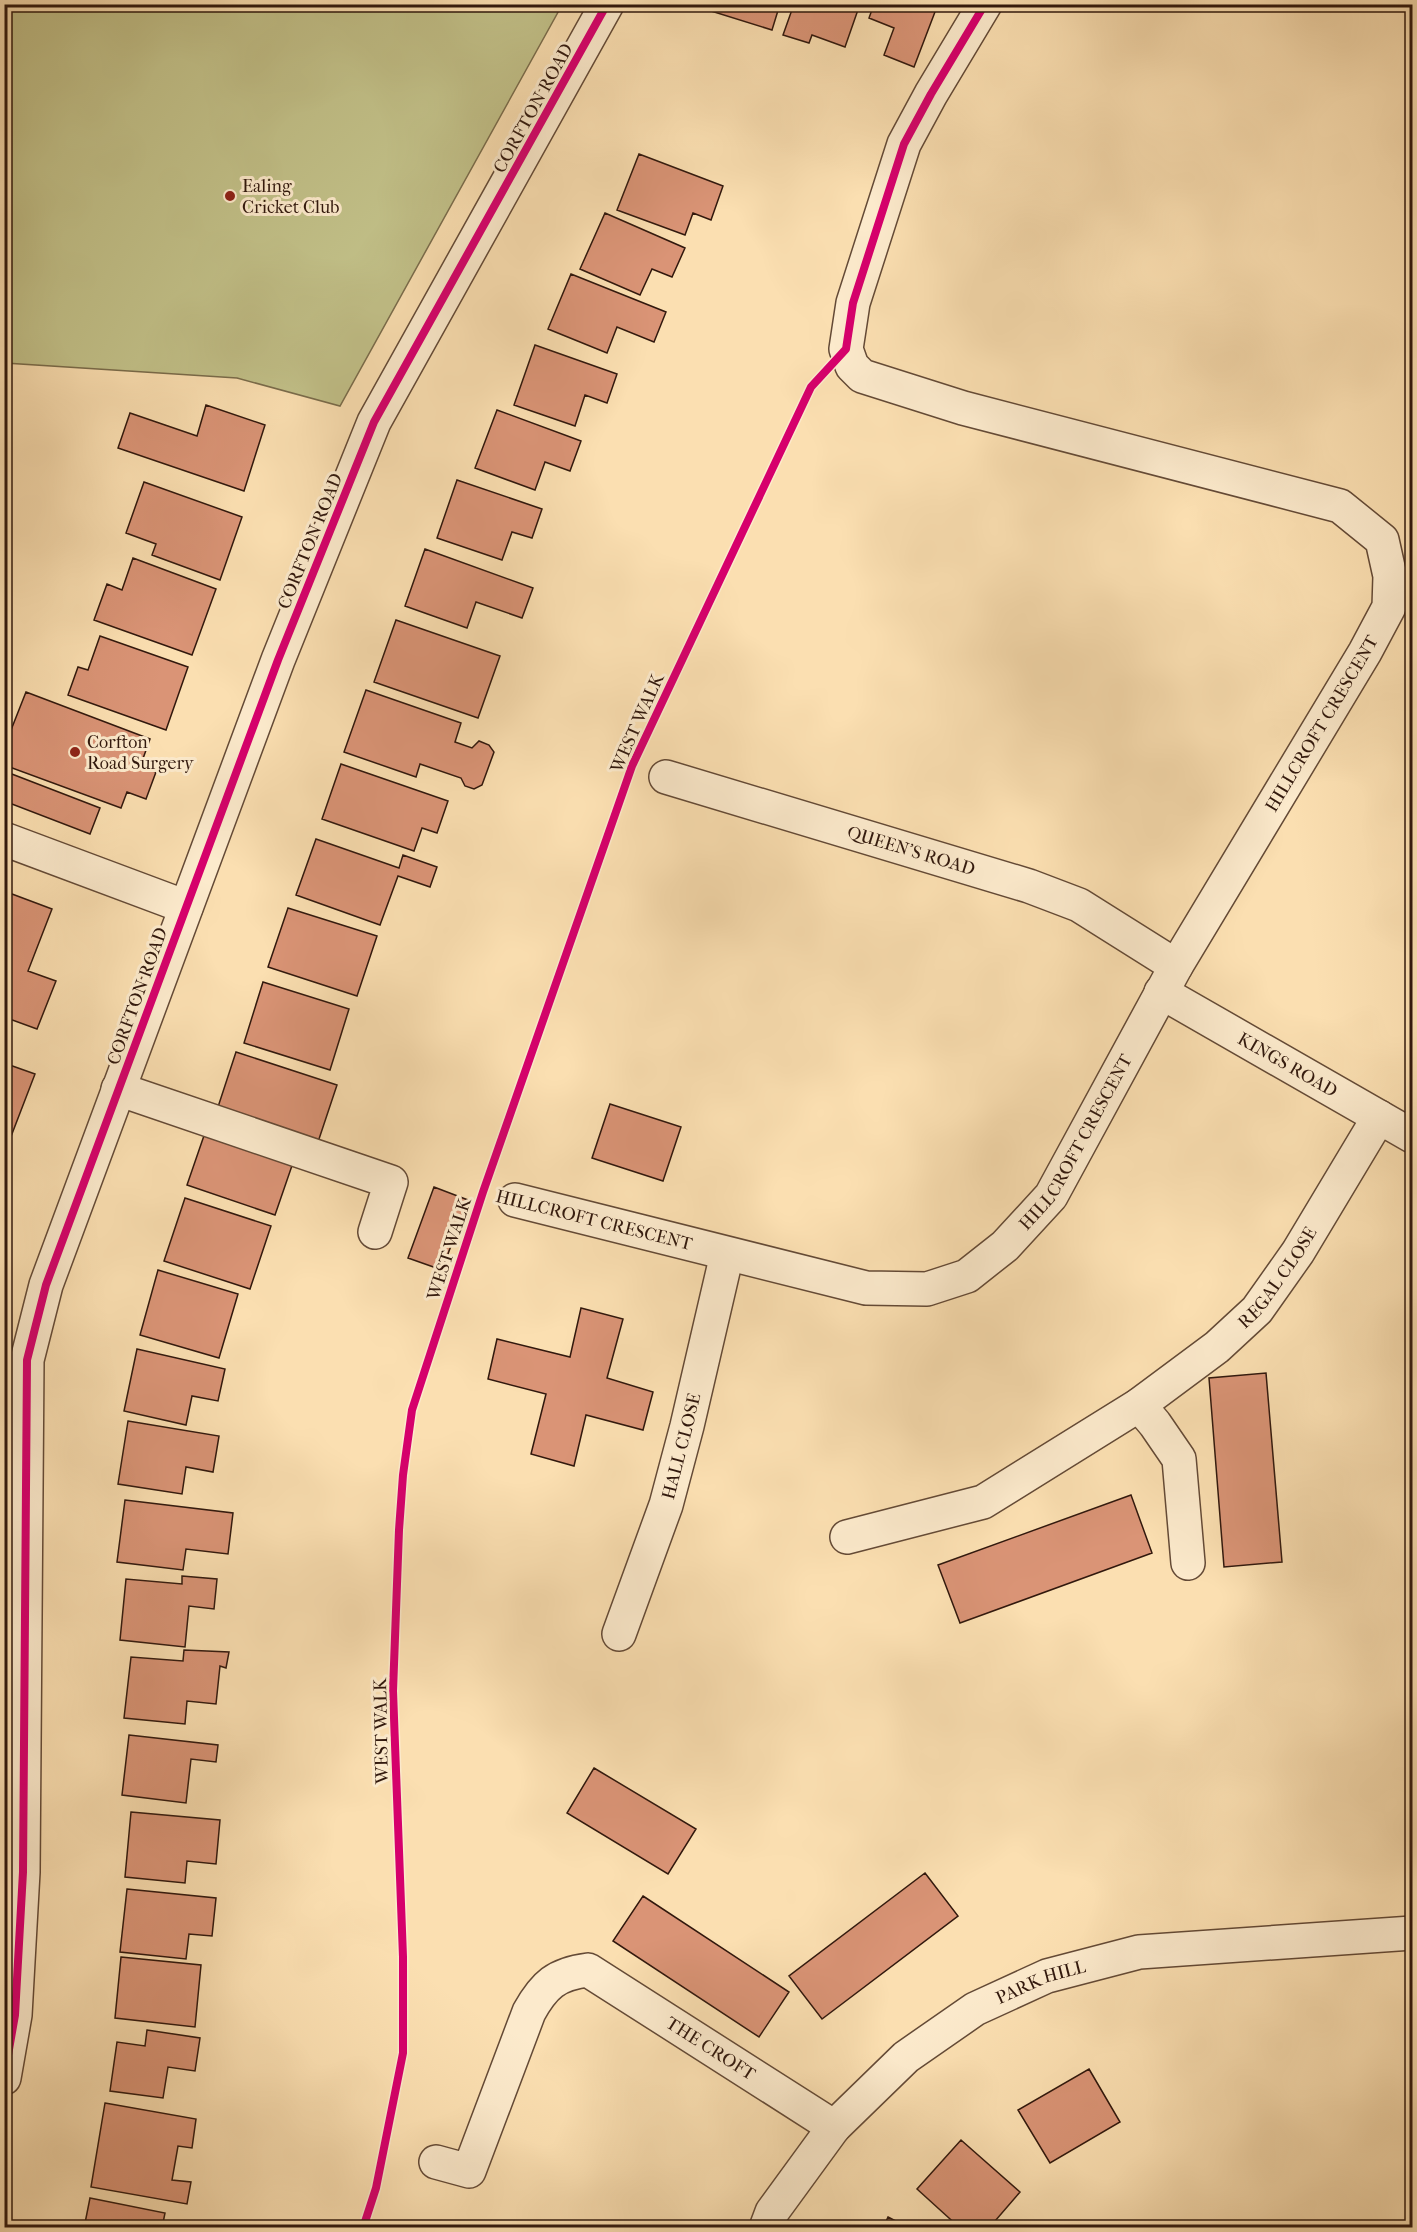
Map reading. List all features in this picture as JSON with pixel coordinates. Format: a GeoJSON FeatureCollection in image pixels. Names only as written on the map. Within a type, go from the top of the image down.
{"type":"FeatureCollection","features":[{"type":"Feature","properties":{"kind":"street","name":"CORFTON ROAD"},"geometry":{"type":"LineString","coordinates":[[4,2078],[15,2016],[23,1872],[16,1358],[46,1285],[278,660],[374,422],[424,337],[607,4]]}},
{"type":"Feature","properties":{"kind":"street","name":"HILLCROFT CRESCENT"},"geometry":{"type":"LineString","coordinates":[[515,1200],[866,1288],[927,1289],[967,1276],[1005,1246],[1051,1196],[1169,979],[1389,607],[1390,576],[1382,540],[1340,506],[963,408],[862,376],[852,366],[846,349],[853,303],[904,144],[985,4]]}},
{"type":"Feature","properties":{"kind":"street","name":"QUEEN'S ROAD"},"geometry":{"type":"LineString","coordinates":[[666,777],[1029,886],[1079,905],[1169,979]]}},
{"type":"Feature","properties":{"kind":"street"},"geometry":{"type":"LineString","coordinates":[[4,839],[186,907]]}},
{"type":"Feature","properties":{"kind":"street","name":"KINGS ROAD"},"geometry":{"type":"LineString","coordinates":[[1169,979],[1379,1117],[1413,1136]]}},
{"type":"Feature","properties":{"kind":"street"},"geometry":{"type":"LineString","coordinates":[[118,1089],[391,1182],[375,1232]]}},
{"type":"Feature","properties":{"kind":"street","name":"REGAL CLOSE"},"geometry":{"type":"LineString","coordinates":[[847,1537],[982,1502],[1139,1405],[1216,1347],[1257,1310],[1298,1252],[1379,1117]]}},
{"type":"Feature","properties":{"kind":"street","name":"HALL CLOSE"},"geometry":{"type":"LineString","coordinates":[[619,1634],[666,1505],[727,1254]]}},
{"type":"Feature","properties":{"kind":"street"},"geometry":{"type":"LineString","coordinates":[[1139,1405],[1179,1459],[1188,1563]]}},
{"type":"Feature","properties":{"kind":"street","name":"PARK HILL"},"geometry":{"type":"LineString","coordinates":[[766,2228],[772,2212],[834,2127],[906,2057],[975,2009],[1047,1976],[1139,1952],[1413,1933]]}},
{"type":"Feature","properties":{"kind":"street","name":"THE CROFT"},"geometry":{"type":"LineString","coordinates":[[436,2162],[470,2171],[530,2012],[539,1995],[555,1979],[572,1972],[588,1970],[834,2127]]}},
{"type":"Feature","properties":{"kind":"shaded area","name":"Ealing Cricket Club"},"geometry":{"type":"Polygon","coordinates":[[[4,5],[562,5],[340,406],[237,378],[5,363],[4,5]]]}},
{"type":"Feature","properties":{"kind":"building"},"geometry":{"type":"Polygon","coordinates":[[[713,4],[780,4],[772,30],[711,11],[713,4]]]}},
{"type":"Feature","properties":{"kind":"building"},"geometry":{"type":"Polygon","coordinates":[[[794,4],[860,4],[845,47],[812,35],[809,43],[783,35],[794,4]]]}},
{"type":"Feature","properties":{"kind":"building"},"geometry":{"type":"Polygon","coordinates":[[[874,4],[938,4],[914,67],[884,55],[894,28],[869,18],[874,4]]]}},
{"type":"Feature","properties":{"kind":"building"},"geometry":{"type":"Polygon","coordinates":[[[639,154],[723,186],[711,220],[693,213],[685,235],[617,210],[639,154]]]}},
{"type":"Feature","properties":{"kind":"building"},"geometry":{"type":"Polygon","coordinates":[[[605,213],[685,248],[672,277],[652,269],[640,295],[580,269],[605,213]]]}},
{"type":"Feature","properties":{"kind":"building"},"geometry":{"type":"Polygon","coordinates":[[[571,274],[666,312],[654,342],[617,327],[607,353],[548,329],[571,274]]]}},
{"type":"Feature","properties":{"kind":"building"},"geometry":{"type":"Polygon","coordinates":[[[535,345],[617,374],[607,403],[585,395],[575,426],[514,405],[535,345]]]}},
{"type":"Feature","properties":{"kind":"building"},"geometry":{"type":"Polygon","coordinates":[[[206,405],[265,425],[244,491],[118,448],[130,413],[197,436],[206,405]]]}},
{"type":"Feature","properties":{"kind":"building"},"geometry":{"type":"Polygon","coordinates":[[[497,410],[581,441],[570,471],[545,462],[535,490],[475,468],[497,410]]]}},
{"type":"Feature","properties":{"kind":"building"},"geometry":{"type":"Polygon","coordinates":[[[457,480],[542,509],[532,538],[512,532],[502,560],[437,538],[457,480]]]}},
{"type":"Feature","properties":{"kind":"building"},"geometry":{"type":"Polygon","coordinates":[[[144,482],[242,517],[220,580],[152,555],[156,544],[126,533],[144,482]]]}},
{"type":"Feature","properties":{"kind":"building"},"geometry":{"type":"Polygon","coordinates":[[[425,549],[533,588],[522,618],[476,602],[467,628],[405,606],[425,549]]]}},
{"type":"Feature","properties":{"kind":"building"},"geometry":{"type":"Polygon","coordinates":[[[133,558],[216,589],[192,655],[94,620],[107,584],[122,590],[133,558]]]}},
{"type":"Feature","properties":{"kind":"building"},"geometry":{"type":"Polygon","coordinates":[[[396,620],[500,656],[478,718],[374,682],[396,620]]]}},
{"type":"Feature","properties":{"kind":"building"},"geometry":{"type":"Polygon","coordinates":[[[100,636],[188,667],[166,730],[68,695],[78,667],[88,670],[100,636]]]}},
{"type":"Feature","properties":{"kind":"building"},"geometry":{"type":"Polygon","coordinates":[[[366,690],[461,723],[455,742],[472,748],[479,741],[489,745],[494,752],[482,785],[474,789],[465,786],[461,778],[420,764],[416,777],[344,752],[366,690]]]}},
{"type":"Feature","properties":{"kind":"building","name":"Corfton Road Surgery"},"geometry":{"type":"Polygon","coordinates":[[[26,692],[150,739],[140,767],[156,772],[146,799],[127,792],[121,808],[4,765],[4,727],[11,730],[26,692]]]}},
{"type":"Feature","properties":{"kind":"building"},"geometry":{"type":"Polygon","coordinates":[[[341,764],[448,801],[437,833],[422,828],[414,851],[322,819],[341,764]]]}},
{"type":"Feature","properties":{"kind":"building"},"geometry":{"type":"Polygon","coordinates":[[[4,771],[100,808],[90,834],[4,801],[4,771]]]}},
{"type":"Feature","properties":{"kind":"building"},"geometry":{"type":"Polygon","coordinates":[[[316,839],[399,868],[403,855],[437,867],[430,887],[398,876],[380,925],[296,895],[316,839]]]}},
{"type":"Feature","properties":{"kind":"building"},"geometry":{"type":"Polygon","coordinates":[[[4,891],[52,909],[28,971],[56,981],[37,1029],[4,1017],[4,891]]]}},
{"type":"Feature","properties":{"kind":"building"},"geometry":{"type":"Polygon","coordinates":[[[288,908],[377,936],[357,996],[268,967],[288,908]]]}},
{"type":"Feature","properties":{"kind":"building"},"geometry":{"type":"Polygon","coordinates":[[[263,982],[349,1009],[330,1070],[244,1043],[263,982]]]}},
{"type":"Feature","properties":{"kind":"building"},"geometry":{"type":"Polygon","coordinates":[[[236,1052],[337,1085],[317,1145],[216,1113],[236,1052]]]}},
{"type":"Feature","properties":{"kind":"building"},"geometry":{"type":"Polygon","coordinates":[[[4,1063],[35,1074],[10,1139],[4,1137],[4,1063]]]}},
{"type":"Feature","properties":{"kind":"building"},"geometry":{"type":"Polygon","coordinates":[[[610,1104],[681,1127],[663,1181],[592,1158],[610,1104]]]}},
{"type":"Feature","properties":{"kind":"building"},"geometry":{"type":"Polygon","coordinates":[[[208,1124],[296,1154],[275,1215],[187,1185],[208,1124]]]}},
{"type":"Feature","properties":{"kind":"building"},"geometry":{"type":"Polygon","coordinates":[[[434,1187],[468,1200],[442,1270],[408,1258],[434,1187]]]}},
{"type":"Feature","properties":{"kind":"building"},"geometry":{"type":"Polygon","coordinates":[[[185,1198],[271,1226],[250,1289],[164,1261],[185,1198]]]}},
{"type":"Feature","properties":{"kind":"building"},"geometry":{"type":"Polygon","coordinates":[[[158,1270],[238,1294],[219,1358],[140,1335],[158,1270]]]}},
{"type":"Feature","properties":{"kind":"building"},"geometry":{"type":"Polygon","coordinates":[[[581,1308],[623,1319],[607,1378],[653,1392],[643,1430],[586,1415],[574,1466],[531,1454],[546,1394],[488,1379],[497,1339],[570,1357],[581,1308]]]}},
{"type":"Feature","properties":{"kind":"building"},"geometry":{"type":"Polygon","coordinates":[[[137,1349],[225,1369],[218,1401],[192,1396],[186,1425],[124,1411],[137,1349]]]}},
{"type":"Feature","properties":{"kind":"building"},"geometry":{"type":"Polygon","coordinates":[[[1266,1373],[1282,1562],[1224,1567],[1209,1378],[1266,1373]]]}},
{"type":"Feature","properties":{"kind":"building"},"geometry":{"type":"Polygon","coordinates":[[[128,1421],[219,1436],[213,1472],[186,1467],[182,1494],[118,1484],[128,1421]]]}},
{"type":"Feature","properties":{"kind":"building"},"geometry":{"type":"Polygon","coordinates":[[[1131,1495],[1152,1553],[960,1623],[938,1565],[1131,1495]]]}},
{"type":"Feature","properties":{"kind":"building"},"geometry":{"type":"Polygon","coordinates":[[[125,1500],[233,1513],[228,1554],[186,1549],[183,1570],[117,1562],[125,1500]]]}},
{"type":"Feature","properties":{"kind":"building"},"geometry":{"type":"Polygon","coordinates":[[[182,1576],[217,1579],[214,1609],[189,1606],[185,1647],[120,1640],[126,1579],[182,1584],[182,1576]]]}},
{"type":"Feature","properties":{"kind":"building"},"geometry":{"type":"Polygon","coordinates":[[[184,1650],[229,1652],[226,1668],[220,1666],[216,1704],[187,1701],[185,1724],[124,1718],[131,1657],[183,1661],[184,1650]]]}},
{"type":"Feature","properties":{"kind":"building"},"geometry":{"type":"Polygon","coordinates":[[[129,1735],[218,1745],[216,1762],[191,1759],[186,1803],[122,1795],[129,1735]]]}},
{"type":"Feature","properties":{"kind":"building"},"geometry":{"type":"Polygon","coordinates":[[[594,1768],[696,1829],[668,1874],[567,1813],[594,1768]]]}},
{"type":"Feature","properties":{"kind":"building"},"geometry":{"type":"Polygon","coordinates":[[[131,1812],[220,1820],[216,1864],[187,1861],[185,1883],[125,1877],[131,1812]]]}},
{"type":"Feature","properties":{"kind":"building"},"geometry":{"type":"Polygon","coordinates":[[[925,1873],[958,1916],[822,2019],[789,1976],[925,1873]]]}},
{"type":"Feature","properties":{"kind":"building"},"geometry":{"type":"Polygon","coordinates":[[[127,1889],[216,1898],[212,1936],[189,1934],[186,1959],[120,1952],[127,1889]]]}},
{"type":"Feature","properties":{"kind":"building"},"geometry":{"type":"Polygon","coordinates":[[[643,1896],[789,1992],[759,2037],[613,1941],[643,1896]]]}},
{"type":"Feature","properties":{"kind":"building"},"geometry":{"type":"Polygon","coordinates":[[[121,1957],[201,1965],[195,2027],[115,2018],[121,1957]]]}},
{"type":"Feature","properties":{"kind":"building"},"geometry":{"type":"Polygon","coordinates":[[[147,2030],[200,2038],[195,2071],[168,2067],[163,2098],[110,2091],[117,2042],[145,2046],[147,2030]]]}},
{"type":"Feature","properties":{"kind":"building"},"geometry":{"type":"Polygon","coordinates":[[[1089,2069],[1120,2122],[1050,2163],[1018,2110],[1089,2069]]]}},
{"type":"Feature","properties":{"kind":"building"},"geometry":{"type":"Polygon","coordinates":[[[105,2103],[196,2119],[192,2148],[178,2146],[172,2180],[191,2182],[187,2204],[91,2187],[105,2103]]]}},
{"type":"Feature","properties":{"kind":"building"},"geometry":{"type":"Polygon","coordinates":[[[961,2140],[1020,2192],[989,2228],[960,2228],[917,2189],[961,2140]]]}},
{"type":"Feature","properties":{"kind":"building"},"geometry":{"type":"Polygon","coordinates":[[[90,2198],[165,2213],[162,2228],[84,2228],[90,2198]]]}},
{"type":"Feature","properties":{"kind":"building"},"geometry":{"type":"Polygon","coordinates":[[[888,2217],[909,2228],[883,2228],[888,2217]]]}},
{"type":"Feature","properties":{"kind":"cycle path"},"geometry":{"type":"LineString","coordinates":[[4,2078],[15,2015],[23,1872],[27,1360],[46,1285],[278,660],[374,422],[607,4]]}},
{"type":"Feature","properties":{"kind":"cycle path","name":"WEST WALK"},"geometry":{"type":"LineString","coordinates":[[363,2228],[376,2188],[403,2053],[403,1957],[393,1691],[399,1530],[403,1475],[412,1410],[483,1192],[632,766],[811,387],[846,349],[853,303],[904,144],[985,4]]}},
{"type":"Feature","properties":{"kind":"place","name":"Ealing Cricket Club"},"geometry":{"type":"Point","coordinates":[230,196]}},
{"type":"Feature","properties":{"kind":"place","name":"Corfton Road Surgery"},"geometry":{"type":"Point","coordinates":[75,752]}}]}
